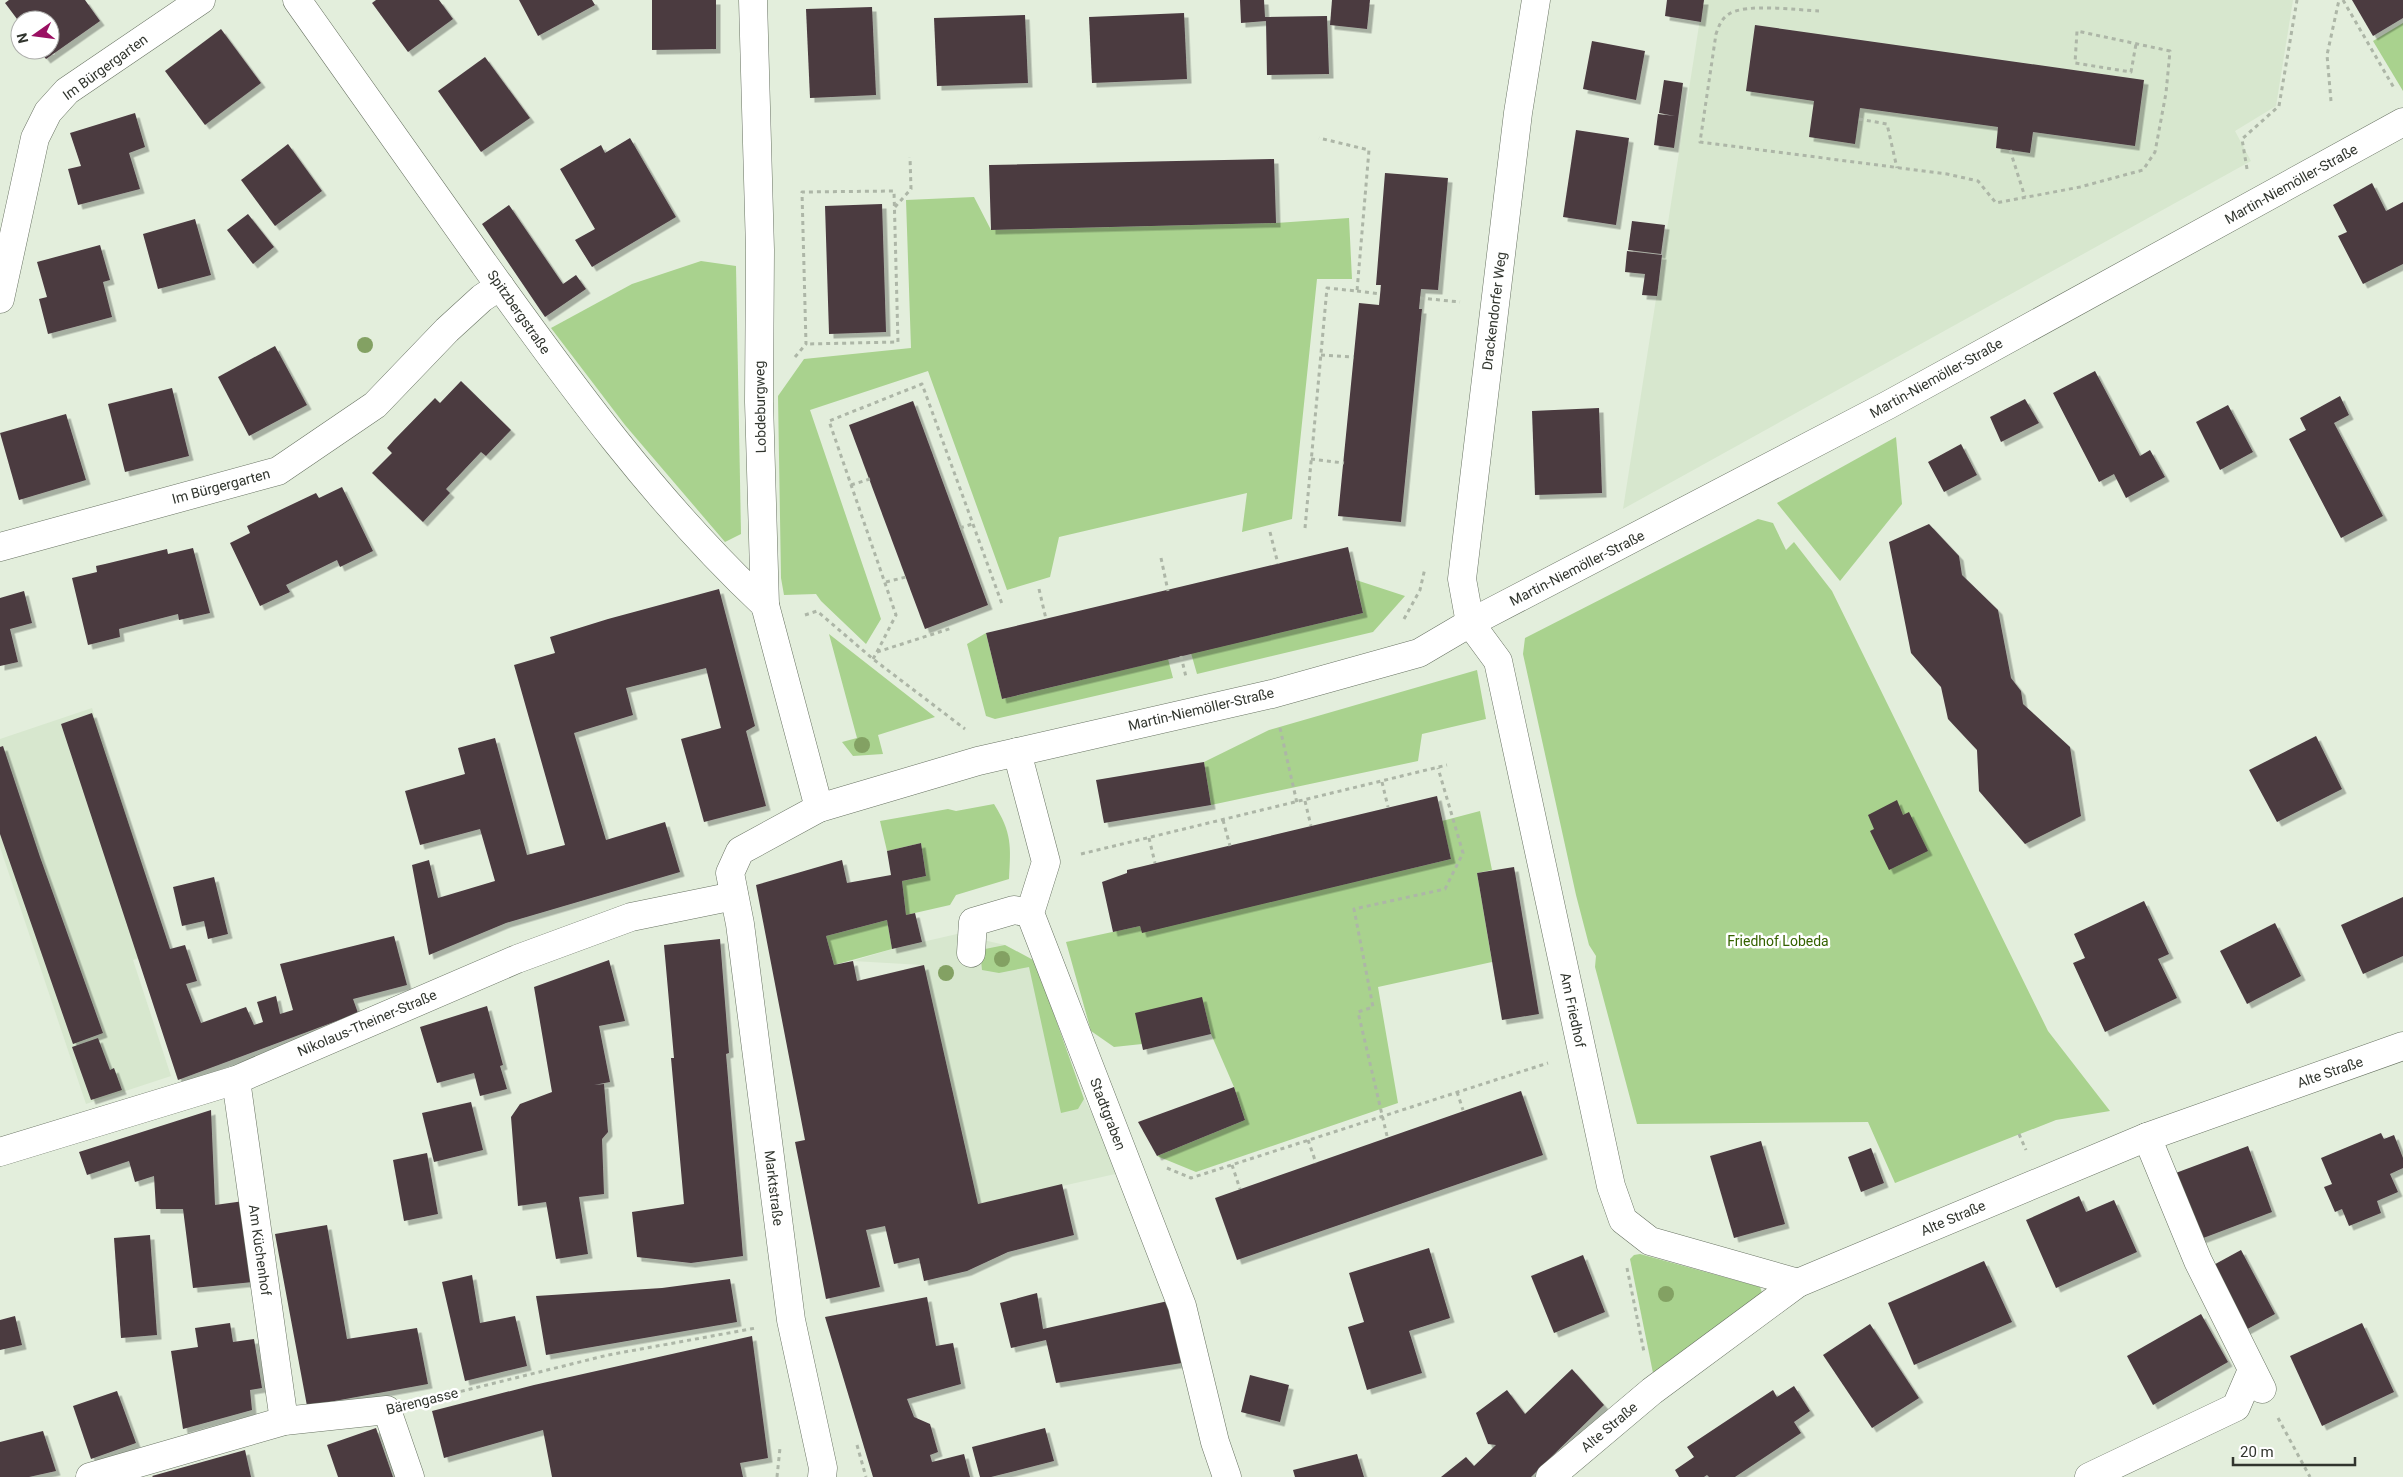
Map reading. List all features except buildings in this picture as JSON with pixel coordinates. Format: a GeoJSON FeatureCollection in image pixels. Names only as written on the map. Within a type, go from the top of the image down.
{"type":"FeatureCollection","features":[{"type":"Feature","properties":{"kind":"street","name":"Im Bürgergarten"},"geometry":{"type":"LineString","coordinates":[[0,299],[35,138],[48,112],[67,91],[201,0]]}},
{"type":"Feature","properties":{"kind":"street","name":"Spitzbergstraße"},"geometry":{"type":"LineString","coordinates":[[297,0],[580,399],[658,492],[722,564],[765,604]]}},
{"type":"Feature","properties":{"kind":"street","name":"Lobdeburgweg"},"geometry":{"type":"LineString","coordinates":[[753,0],[760,250],[759,402],[765,604],[819,808]]}},
{"type":"Feature","properties":{"kind":"street","name":"Drackendorfer Weg"},"geometry":{"type":"LineString","coordinates":[[1470,623],[1462,579],[1518,113],[1536,0]]}},
{"type":"Feature","properties":{"kind":"street","name":"Martin-Niemöller-Straße"},"geometry":{"type":"LineString","coordinates":[[734,896],[730,873],[740,851],[819,808],[883,787],[1017,752],[1272,694],[1419,653],[1470,623],[1888,405],[2403,122]]}},
{"type":"Feature","properties":{"kind":"street","name":"Im Bürgergarten"},"geometry":{"type":"LineString","coordinates":[[0,547],[278,471],[375,405],[447,330],[482,298],[500,286]]}},
{"type":"Feature","properties":{"kind":"street","name":"Am Friedhof"},"geometry":{"type":"LineString","coordinates":[[1470,623],[1498,661],[1611,1186],[1624,1220]]}},
{"type":"Feature","properties":{"kind":"street"},"geometry":{"type":"LineString","coordinates":[[971,952],[973,922],[1014,910],[1030,913],[1046,862],[1017,752]]}},
{"type":"Feature","properties":{"kind":"street","name":"Nikolaus-Theiner-Straße"},"geometry":{"type":"LineString","coordinates":[[0,1152],[236,1080],[517,959],[631,917],[734,896]]}},
{"type":"Feature","properties":{"kind":"street","name":"Marktstraße"},"geometry":{"type":"LineString","coordinates":[[734,896],[742,934],[791,1320],[823,1468],[822,1477]]}},
{"type":"Feature","properties":{"kind":"street","name":"Stadtgraben"},"geometry":{"type":"LineString","coordinates":[[1030,913],[1182,1306],[1215,1442],[1227,1477]]}},
{"type":"Feature","properties":{"kind":"street","name":"Alte Straße"},"geometry":{"type":"LineString","coordinates":[[1550,1477],[1652,1391],[1798,1283],[2147,1137],[2403,1046]]}},
{"type":"Feature","properties":{"kind":"street","name":"Am Küchenhof"},"geometry":{"type":"LineString","coordinates":[[236,1080],[284,1421]]}},
{"type":"Feature","properties":{"kind":"street"},"geometry":{"type":"LineString","coordinates":[[2089,1477],[2236,1407],[2257,1380],[2198,1261],[2147,1137]]}},
{"type":"Feature","properties":{"kind":"street"},"geometry":{"type":"LineString","coordinates":[[1624,1220],[1650,1241],[1798,1283]]}},
{"type":"Feature","properties":{"kind":"street"},"geometry":{"type":"LineString","coordinates":[[388,1410],[410,1477]]}},
{"type":"Feature","properties":{"kind":"street","name":"Bärengasse"},"geometry":{"type":"LineString","coordinates":[[90,1477],[284,1421],[388,1410]]}},
{"type":"Feature","properties":{"kind":"path"},"geometry":{"type":"LineString","coordinates":[[2253,204],[2242,139],[2279,106],[2296,0]]}},
{"type":"Feature","properties":{"kind":"path"},"geometry":{"type":"LineString","coordinates":[[2341,0],[2396,91]]}},
{"type":"Feature","properties":{"kind":"path"},"geometry":{"type":"LineString","coordinates":[[2331,101],[2327,55],[2341,0]]}},
{"type":"Feature","properties":{"kind":"path"},"geometry":{"type":"LineString","coordinates":[[1819,11],[1758,7],[1730,13],[1722,20],[1716,34],[1700,142],[1978,180],[1996,203],[2080,187],[2143,170],[2155,152],[2166,94],[2170,51],[2077,31],[2075,63],[2131,72],[2136,44]]}},
{"type":"Feature","properties":{"kind":"path"},"geometry":{"type":"LineString","coordinates":[[1859,119],[1887,124],[1898,168]]}},
{"type":"Feature","properties":{"kind":"path"},"geometry":{"type":"LineString","coordinates":[[1319,138],[1368,150],[1357,291]]}},
{"type":"Feature","properties":{"kind":"path"},"geometry":{"type":"LineString","coordinates":[[2010,150],[2025,197]]}},
{"type":"Feature","properties":{"kind":"path"},"geometry":{"type":"LineString","coordinates":[[895,207],[911,189],[910,157]]}},
{"type":"Feature","properties":{"kind":"path"},"geometry":{"type":"LineString","coordinates":[[794,358],[806,344],[802,192],[894,191],[898,342],[806,344]]}},
{"type":"Feature","properties":{"kind":"path"},"geometry":{"type":"LineString","coordinates":[[1305,528],[1327,288],[1380,294]]}},
{"type":"Feature","properties":{"kind":"path"},"geometry":{"type":"LineString","coordinates":[[1420,298],[1463,303]]}},
{"type":"Feature","properties":{"kind":"path"},"geometry":{"type":"LineString","coordinates":[[1321,354],[1354,357]]}},
{"type":"Feature","properties":{"kind":"path"},"geometry":{"type":"LineString","coordinates":[[873,658],[896,615],[829,421],[922,384],[1002,604]]}},
{"type":"Feature","properties":{"kind":"path"},"geometry":{"type":"LineString","coordinates":[[1311,459],[1344,463]]}},
{"type":"Feature","properties":{"kind":"path"},"geometry":{"type":"LineString","coordinates":[[851,486],[870,479]]}},
{"type":"Feature","properties":{"kind":"path"},"geometry":{"type":"LineString","coordinates":[[960,528],[972,524]]}},
{"type":"Feature","properties":{"kind":"path"},"geometry":{"type":"LineString","coordinates":[[1270,532],[1278,564]]}},
{"type":"Feature","properties":{"kind":"path"},"geometry":{"type":"LineString","coordinates":[[1161,558],[1168,591]]}},
{"type":"Feature","properties":{"kind":"path"},"geometry":{"type":"LineString","coordinates":[[1402,622],[1420,590],[1426,565]]}},
{"type":"Feature","properties":{"kind":"path"},"geometry":{"type":"LineString","coordinates":[[886,582],[906,577]]}},
{"type":"Feature","properties":{"kind":"path"},"geometry":{"type":"LineString","coordinates":[[1039,589],[1046,619]]}},
{"type":"Feature","properties":{"kind":"path"},"geometry":{"type":"LineString","coordinates":[[802,616],[818,612],[873,658],[971,733]]}},
{"type":"Feature","properties":{"kind":"path"},"geometry":{"type":"LineString","coordinates":[[877,652],[952,628]]}},
{"type":"Feature","properties":{"kind":"path"},"geometry":{"type":"LineString","coordinates":[[1272,694],[1297,803]]}},
{"type":"Feature","properties":{"kind":"path"},"geometry":{"type":"LineString","coordinates":[[1046,862],[1297,803],[1447,765]]}},
{"type":"Feature","properties":{"kind":"path"},"geometry":{"type":"LineString","coordinates":[[1387,1136],[1358,1012],[1373,1007],[1354,909],[1445,889],[1463,853],[1438,768]]}},
{"type":"Feature","properties":{"kind":"path"},"geometry":{"type":"LineString","coordinates":[[1382,782],[1388,808]]}},
{"type":"Feature","properties":{"kind":"path"},"geometry":{"type":"LineString","coordinates":[[1305,801],[1311,826]]}},
{"type":"Feature","properties":{"kind":"path"},"geometry":{"type":"LineString","coordinates":[[1223,820],[1230,846]]}},
{"type":"Feature","properties":{"kind":"path"},"geometry":{"type":"LineString","coordinates":[[1149,838],[1155,863]]}},
{"type":"Feature","properties":{"kind":"path"},"geometry":{"type":"LineString","coordinates":[[1131,1175],[1159,1164],[1191,1178],[1582,1052]]}},
{"type":"Feature","properties":{"kind":"path"},"geometry":{"type":"LineString","coordinates":[[1457,1092],[1463,1110]]}},
{"type":"Feature","properties":{"kind":"path"},"geometry":{"type":"LineString","coordinates":[[1308,1140],[1316,1163]]}},
{"type":"Feature","properties":{"kind":"path"},"geometry":{"type":"LineString","coordinates":[[1232,1165],[1240,1189]]}},
{"type":"Feature","properties":{"kind":"path"},"geometry":{"type":"LineString","coordinates":[[1624,1220],[1625,1260],[1652,1391]]}},
{"type":"Feature","properties":{"kind":"path","name":"Bärengasse"},"geometry":{"type":"LineString","coordinates":[[388,1410],[608,1355],[756,1328]]}},
{"type":"Feature","properties":{"kind":"path"},"geometry":{"type":"LineString","coordinates":[[2257,1380],[2310,1477]]}},
{"type":"Feature","properties":{"kind":"path"},"geometry":{"type":"LineString","coordinates":[[856,1441],[866,1477]]}},
{"type":"Feature","properties":{"kind":"shaded area"},"geometry":{"type":"Polygon","coordinates":[[[1703,0],[2293,0],[2276,106],[2235,131],[2251,161],[1623,509],[1703,0]]]}},
{"type":"Feature","properties":{"kind":"shaded area"},"geometry":{"type":"Polygon","coordinates":[[[92,708],[170,949],[133,960],[171,1076],[86,1104],[0,847],[0,739],[92,708]]]}},
{"type":"Feature","properties":{"kind":"shaded area"},"geometry":{"type":"Polygon","coordinates":[[[957,934],[1005,945],[1035,961],[1084,1099],[1124,1172],[952,1211],[857,981],[922,965],[853,961],[892,949],[957,934]]]}},
{"type":"Feature","properties":{"kind":"green space"},"geometry":{"type":"Polygon","coordinates":[[[2403,23],[2403,91],[2373,41],[2403,23]]]}},
{"type":"Feature","properties":{"kind":"green space"},"geometry":{"type":"Polygon","coordinates":[[[974,197],[991,230],[1276,223],[1349,218],[1352,279],[1317,279],[1292,519],[1242,532],[1247,493],[1059,537],[1050,577],[1007,590],[928,371],[810,410],[881,619],[866,644],[816,594],[784,595],[781,578],[778,396],[804,359],[911,348],[906,200],[974,197]]]}},
{"type":"Feature","properties":{"kind":"green space"},"geometry":{"type":"Polygon","coordinates":[[[701,261],[736,266],[741,534],[725,542],[625,425],[551,328],[632,284],[701,261]]]}},
{"type":"Feature","properties":{"kind":"green space"},"geometry":{"type":"Polygon","coordinates":[[[1896,437],[1902,504],[1840,581],[1777,503],[1896,437]]]}},
{"type":"Feature","properties":{"kind":"green space","name":"Friedhof Lobeda"},"geometry":{"type":"Polygon","coordinates":[[[1758,519],[1773,523],[1786,550],[1794,542],[1832,591],[2048,1031],[2110,1111],[2056,1120],[1895,1183],[1868,1122],[1637,1124],[1595,967],[1596,956],[1589,945],[1576,895],[1523,654],[1525,638],[1758,519]]]}},
{"type":"Feature","properties":{"kind":"green space"},"geometry":{"type":"Polygon","coordinates":[[[1356,580],[1405,596],[1373,632],[1197,674],[1191,653],[1363,613],[1356,580]]]}},
{"type":"Feature","properties":{"kind":"green space"},"geometry":{"type":"Polygon","coordinates":[[[986,633],[1002,699],[1168,659],[1173,678],[995,719],[986,716],[967,644],[986,633]]]}},
{"type":"Feature","properties":{"kind":"green space"},"geometry":{"type":"Polygon","coordinates":[[[829,634],[935,717],[878,735],[883,754],[853,756],[842,742],[857,738],[829,634]]]}},
{"type":"Feature","properties":{"kind":"green space"},"geometry":{"type":"Polygon","coordinates":[[[1477,670],[1486,719],[1422,734],[1418,761],[1211,805],[1204,762],[1269,730],[1477,670]]]}},
{"type":"Feature","properties":{"kind":"green space"},"geometry":{"type":"Polygon","coordinates":[[[994,804],[1004,823],[1009,840],[1009,879],[956,895],[950,905],[906,915],[902,881],[926,876],[921,843],[887,851],[880,821],[948,809],[956,811],[994,804]]]}},
{"type":"Feature","properties":{"kind":"green space"},"geometry":{"type":"Polygon","coordinates":[[[1480,811],[1492,870],[1477,873],[1492,962],[1378,987],[1398,1103],[1196,1172],[1157,1156],[1245,1120],[1234,1087],[1211,1034],[1202,998],[1142,1044],[1114,1047],[1091,1031],[1066,942],[1140,926],[1142,932],[1451,859],[1442,821],[1480,811]]]}},
{"type":"Feature","properties":{"kind":"green space"},"geometry":{"type":"Polygon","coordinates":[[[887,920],[892,949],[834,965],[826,936],[887,920]]]}},
{"type":"Feature","properties":{"kind":"green space"},"geometry":{"type":"Polygon","coordinates":[[[1005,945],[1035,961],[1084,1099],[1078,1109],[1061,1113],[1029,967],[999,973],[982,970],[980,950],[1005,945]]]}},
{"type":"Feature","properties":{"kind":"green space"},"geometry":{"type":"Polygon","coordinates":[[[1640,1254],[1760,1287],[1764,1298],[1653,1373],[1630,1259],[1634,1255],[1640,1254]]]}}]}
